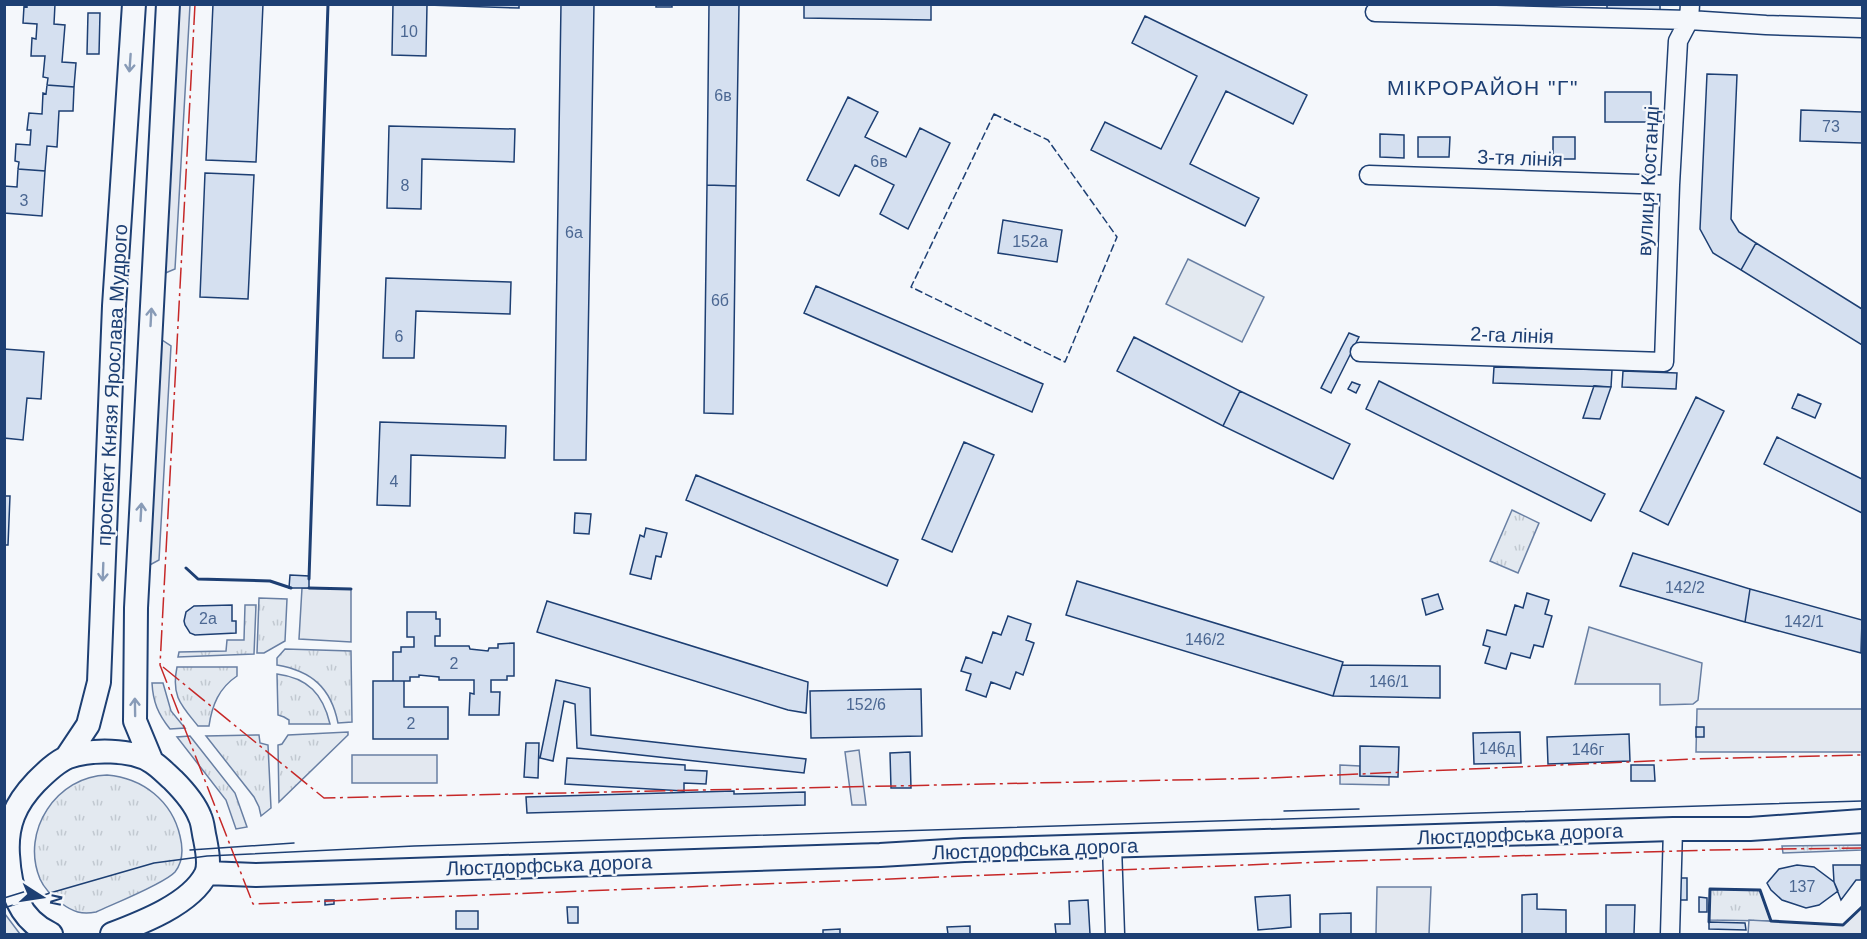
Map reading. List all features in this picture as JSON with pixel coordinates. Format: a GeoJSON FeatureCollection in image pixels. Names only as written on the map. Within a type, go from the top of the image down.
{"type":"FeatureCollection","features":[{"type":"Feature","properties":{"kind":"main road","name":"проспект Князя Ярослава Мудрого"},"geometry":{"type":"LineString","coordinates":[[66,758],[88,725],[99,682],[114,306],[134,4]]}},
{"type":"Feature","properties":{"kind":"main road","name":"проспект Князя Ярослава Мудрого"},"geometry":{"type":"LineString","coordinates":[[152,762],[135,721],[136,608],[168,4]]}},
{"type":"Feature","properties":{"kind":"main road"},"geometry":{"type":"LineString","coordinates":[[51,934],[27,917],[14,895],[7,875],[10,813],[50,768],[66,758],[103,752],[138,756],[152,762],[182,789],[200,815],[207,847],[207,873],[195,891],[140,923],[112,934]]}},
{"type":"Feature","properties":{"kind":"main road","name":"Люстдорфська дорога"},"geometry":{"type":"LineString","coordinates":[[207,873],[256,875],[1112,846],[1673,829],[1750,829],[1863,822]]}},
{"type":"Feature","properties":{"kind":"street"},"geometry":{"type":"LineString","coordinates":[[1375,12],[1689,12],[1863,28]]}},
{"type":"Feature","properties":{"kind":"street","name":"вулиця Костанді"},"geometry":{"type":"LineString","coordinates":[[1664,362],[1677,41],[1689,12]]}},
{"type":"Feature","properties":{"kind":"street","name":"3-тя лінія"},"geometry":{"type":"LineString","coordinates":[[1369,175],[1670,185]]}},
{"type":"Feature","properties":{"kind":"street","name":"2-га лінія"},"geometry":{"type":"LineString","coordinates":[[1360,352],[1664,362]]}},
{"type":"Feature","properties":{"kind":"street"},"geometry":{"type":"LineString","coordinates":[[1670,934],[1673,829]]}},
{"type":"Feature","properties":{"kind":"street"},"geometry":{"type":"LineString","coordinates":[[1112,846],[1115,934]]}},
{"type":"Feature","properties":{"kind":"green space"},"geometry":{"type":"Polygon","coordinates":[[[1188,259],[1264,297],[1242,342],[1166,304],[1188,259]]]}},
{"type":"Feature","properties":{"kind":"green space"},"geometry":{"type":"Polygon","coordinates":[[[1512,510],[1539,523],[1518,573],[1490,561],[1512,510]]]}},
{"type":"Feature","properties":{"kind":"green space"},"geometry":{"type":"Polygon","coordinates":[[[259,598],[287,599],[285,641],[264,653],[257,653],[259,598]]]}},
{"type":"Feature","properties":{"kind":"green space"},"geometry":{"type":"Polygon","coordinates":[[[245,605],[256,605],[254,654],[178,657],[179,652],[226,651],[227,640],[244,640],[245,605]]]}},
{"type":"Feature","properties":{"kind":"green space"},"geometry":{"type":"Polygon","coordinates":[[[285,649],[351,651],[352,722],[338,723],[330,700],[318,683],[300,672],[277,665],[277,658],[285,649]]]}},
{"type":"Feature","properties":{"kind":"green space"},"geometry":{"type":"Polygon","coordinates":[[[177,667],[237,667],[237,676],[225,686],[217,698],[209,726],[198,726],[179,700],[175,686],[177,667]]]}},
{"type":"Feature","properties":{"kind":"green space"},"geometry":{"type":"Polygon","coordinates":[[[277,674],[297,679],[312,689],[323,704],[330,724],[289,724],[289,720],[278,715],[277,674]]]}},
{"type":"Feature","properties":{"kind":"green space"},"geometry":{"type":"Polygon","coordinates":[[[152,683],[163,683],[171,711],[185,728],[170,729],[159,713],[152,683]]]}},
{"type":"Feature","properties":{"kind":"green space"},"geometry":{"type":"Polygon","coordinates":[[[348,732],[348,735],[279,802],[278,745],[282,744],[288,735],[348,732]]]}},
{"type":"Feature","properties":{"kind":"green space"},"geometry":{"type":"Polygon","coordinates":[[[259,735],[260,743],[268,745],[271,808],[261,816],[254,797],[206,736],[259,735]]]}},
{"type":"Feature","properties":{"kind":"green space"},"geometry":{"type":"Polygon","coordinates":[[[190,736],[235,793],[247,827],[236,829],[226,800],[177,737],[190,736]]]}},
{"type":"Feature","properties":{"kind":"green space"},"geometry":{"type":"Polygon","coordinates":[[[107,775],[144,786],[163,802],[176,823],[182,850],[181,859],[178,868],[169,877],[138,894],[96,912],[82,913],[61,903],[44,886],[35,861],[35,843],[39,825],[47,809],[59,796],[73,785],[89,778],[107,775]]]}},
{"type":"Feature","properties":{"kind":"green space"},"geometry":{"type":"Polygon","coordinates":[[[1862,845],[1862,850],[1783,853],[1782,846],[1862,845]]]}},
{"type":"Feature","properties":{"kind":"green space"},"geometry":{"type":"Polygon","coordinates":[[[1710,889],[1760,890],[1771,921],[1709,920],[1710,889]]]}},
{"type":"Feature","properties":{"kind":"green space"},"geometry":{"type":"Polygon","coordinates":[[[5,914],[20,934],[5,934],[5,914]]]}},
{"type":"Feature","properties":{"kind":"shaded area"},"geometry":{"type":"Polygon","coordinates":[[[177,5],[190,5],[175,269],[163,274],[177,5]]]}},
{"type":"Feature","properties":{"kind":"shaded area"},"geometry":{"type":"Polygon","coordinates":[[[159,338],[171,346],[159,560],[148,566],[159,338]]]}},
{"type":"Feature","properties":{"kind":"shaded area"},"geometry":{"type":"Polygon","coordinates":[[[302,588],[351,589],[351,642],[299,639],[302,588]]]}},
{"type":"Feature","properties":{"kind":"shaded area"},"geometry":{"type":"Polygon","coordinates":[[[1589,627],[1702,663],[1698,700],[1693,704],[1660,705],[1660,684],[1575,684],[1589,627]]]}},
{"type":"Feature","properties":{"kind":"shaded area"},"geometry":{"type":"Polygon","coordinates":[[[1697,709],[1862,709],[1862,752],[1696,752],[1697,709]]]}},
{"type":"Feature","properties":{"kind":"shaded area"},"geometry":{"type":"Polygon","coordinates":[[[859,750],[866,805],[852,805],[845,752],[859,750]]]}},
{"type":"Feature","properties":{"kind":"shaded area"},"geometry":{"type":"Polygon","coordinates":[[[352,755],[437,755],[437,783],[352,783],[352,755]]]}},
{"type":"Feature","properties":{"kind":"shaded area"},"geometry":{"type":"Polygon","coordinates":[[[1340,765],[1360,766],[1360,776],[1389,776],[1389,785],[1340,784],[1340,765]]]}},
{"type":"Feature","properties":{"kind":"shaded area"},"geometry":{"type":"Polygon","coordinates":[[[1377,887],[1431,887],[1429,934],[1376,934],[1377,887]]]}},
{"type":"Feature","properties":{"kind":"shaded area"},"geometry":{"type":"Polygon","coordinates":[[[1862,907],[1862,934],[1748,934],[1749,920],[1843,925],[1862,907]]]}},
{"type":"Feature","properties":{"kind":"building"},"geometry":{"type":"Polygon","coordinates":[[[27,4],[55,4],[54,24],[65,25],[62,62],[76,63],[74,87],[47,85],[48,78],[43,77],[45,56],[31,56],[32,38],[36,39],[37,24],[23,23],[24,6],[27,7],[27,4]]]}},
{"type":"Feature","properties":{"kind":"building"},"geometry":{"type":"Polygon","coordinates":[[[213,4],[263,4],[256,162],[206,160],[213,4]]]}},
{"type":"Feature","properties":{"kind":"building"},"geometry":{"type":"Polygon","coordinates":[[[393,4],[519,4],[519,8],[427,5],[426,56],[392,55],[393,4]]]}},
{"type":"Feature","properties":{"kind":"building"},"geometry":{"type":"Polygon","coordinates":[[[561,4],[594,4],[586,460],[554,460],[561,4]]]}},
{"type":"Feature","properties":{"kind":"building"},"geometry":{"type":"Polygon","coordinates":[[[656,4],[672,4],[672,7],[656,7],[656,4]]]}},
{"type":"Feature","properties":{"kind":"building"},"geometry":{"type":"Polygon","coordinates":[[[709,4],[739,4],[736,186],[707,185],[709,4]]]}},
{"type":"Feature","properties":{"kind":"building"},"geometry":{"type":"Polygon","coordinates":[[[804,4],[931,4],[931,20],[804,18],[804,4]]]}},
{"type":"Feature","properties":{"kind":"building"},"geometry":{"type":"Polygon","coordinates":[[[1607,4],[1660,4],[1660,10],[1607,9],[1607,4]]]}},
{"type":"Feature","properties":{"kind":"building"},"geometry":{"type":"Polygon","coordinates":[[[88,13],[100,13],[99,54],[87,54],[88,13]]]}},
{"type":"Feature","properties":{"kind":"building"},"geometry":{"type":"Polygon","coordinates":[[[1145,16],[1307,95],[1293,124],[1226,91],[1190,164],[1259,198],[1245,226],[1091,150],[1105,122],[1161,149],[1197,76],[1132,43],[1145,16]]]}},
{"type":"Feature","properties":{"kind":"building"},"geometry":{"type":"Polygon","coordinates":[[[1707,74],[1737,75],[1731,219],[1739,232],[1756,243],[1741,270],[1713,253],[1700,229],[1707,74]]]}},
{"type":"Feature","properties":{"kind":"building"},"geometry":{"type":"Polygon","coordinates":[[[47,85],[74,87],[73,111],[59,111],[57,147],[47,146],[45,171],[18,169],[19,162],[15,161],[16,144],[30,145],[31,130],[27,130],[29,113],[42,114],[43,93],[46,94],[47,85]]]}},
{"type":"Feature","properties":{"kind":"building"},"geometry":{"type":"Polygon","coordinates":[[[1605,92],[1651,92],[1651,122],[1605,122],[1605,92]]]}},
{"type":"Feature","properties":{"kind":"building"},"geometry":{"type":"Polygon","coordinates":[[[848,97],[878,112],[865,137],[906,157],[920,128],[950,143],[908,229],[880,214],[894,185],[855,165],[839,196],[807,180],[848,97]]]}},
{"type":"Feature","properties":{"kind":"building"},"geometry":{"type":"Polygon","coordinates":[[[1801,110],[1862,112],[1862,143],[1800,141],[1801,110]]]}},
{"type":"Feature","properties":{"kind":"building"},"geometry":{"type":"Polygon","coordinates":[[[389,126],[515,129],[514,162],[422,159],[421,209],[387,208],[389,126]]]}},
{"type":"Feature","properties":{"kind":"building"},"geometry":{"type":"Polygon","coordinates":[[[1380,134],[1404,135],[1404,158],[1380,157],[1380,134]]]}},
{"type":"Feature","properties":{"kind":"building"},"geometry":{"type":"Polygon","coordinates":[[[1418,137],[1450,137],[1449,157],[1418,157],[1418,137]]]}},
{"type":"Feature","properties":{"kind":"building"},"geometry":{"type":"Polygon","coordinates":[[[1553,137],[1575,137],[1575,159],[1553,159],[1553,137]]]}},
{"type":"Feature","properties":{"kind":"building"},"geometry":{"type":"Polygon","coordinates":[[[18,169],[45,171],[42,216],[4,213],[4,186],[17,187],[18,169]]]}},
{"type":"Feature","properties":{"kind":"building"},"geometry":{"type":"Polygon","coordinates":[[[205,173],[254,175],[248,299],[200,297],[205,173]]]}},
{"type":"Feature","properties":{"kind":"building"},"geometry":{"type":"Polygon","coordinates":[[[707,185],[736,186],[733,414],[704,413],[707,185]]]}},
{"type":"Feature","properties":{"kind":"building"},"geometry":{"type":"Polygon","coordinates":[[[1003,220],[1062,230],[1057,262],[998,253],[1003,220]]]}},
{"type":"Feature","properties":{"kind":"building"},"geometry":{"type":"Polygon","coordinates":[[[1756,243],[1862,309],[1862,345],[1741,270],[1756,243]]]}},
{"type":"Feature","properties":{"kind":"building"},"geometry":{"type":"Polygon","coordinates":[[[386,278],[511,282],[510,314],[416,311],[414,358],[383,358],[386,278]]]}},
{"type":"Feature","properties":{"kind":"building"},"geometry":{"type":"Polygon","coordinates":[[[816,286],[1043,384],[1032,412],[804,313],[816,286]]]}},
{"type":"Feature","properties":{"kind":"building"},"geometry":{"type":"Polygon","coordinates":[[[1349,333],[1359,337],[1331,393],[1321,388],[1349,333]]]}},
{"type":"Feature","properties":{"kind":"building"},"geometry":{"type":"Polygon","coordinates":[[[1134,337],[1240,391],[1223,426],[1117,371],[1134,337]]]}},
{"type":"Feature","properties":{"kind":"building"},"geometry":{"type":"Polygon","coordinates":[[[4,349],[44,352],[41,399],[27,398],[23,440],[4,438],[4,349]]]}},
{"type":"Feature","properties":{"kind":"building"},"geometry":{"type":"Polygon","coordinates":[[[1494,367],[1612,370],[1611,387],[1493,383],[1494,367]]]}},
{"type":"Feature","properties":{"kind":"building"},"geometry":{"type":"Polygon","coordinates":[[[1623,371],[1677,373],[1676,389],[1622,387],[1623,371]]]}},
{"type":"Feature","properties":{"kind":"building"},"geometry":{"type":"Polygon","coordinates":[[[1379,381],[1605,494],[1591,521],[1366,409],[1379,381]]]}},
{"type":"Feature","properties":{"kind":"building"},"geometry":{"type":"Polygon","coordinates":[[[1352,382],[1360,385],[1356,393],[1348,389],[1352,382]]]}},
{"type":"Feature","properties":{"kind":"building"},"geometry":{"type":"Polygon","coordinates":[[[1594,386],[1611,387],[1600,419],[1583,418],[1594,386]]]}},
{"type":"Feature","properties":{"kind":"building"},"geometry":{"type":"Polygon","coordinates":[[[1240,391],[1350,444],[1333,479],[1223,426],[1240,391]]]}},
{"type":"Feature","properties":{"kind":"building"},"geometry":{"type":"Polygon","coordinates":[[[1798,394],[1821,404],[1815,418],[1792,408],[1798,394]]]}},
{"type":"Feature","properties":{"kind":"building"},"geometry":{"type":"Polygon","coordinates":[[[1696,397],[1724,411],[1668,525],[1640,511],[1696,397]]]}},
{"type":"Feature","properties":{"kind":"building"},"geometry":{"type":"Polygon","coordinates":[[[380,422],[506,426],[505,458],[411,455],[410,506],[377,505],[380,422]]]}},
{"type":"Feature","properties":{"kind":"building"},"geometry":{"type":"Polygon","coordinates":[[[1777,437],[1862,479],[1862,513],[1764,464],[1777,437]]]}},
{"type":"Feature","properties":{"kind":"building"},"geometry":{"type":"Polygon","coordinates":[[[964,442],[994,455],[952,552],[922,539],[964,442]]]}},
{"type":"Feature","properties":{"kind":"building"},"geometry":{"type":"Polygon","coordinates":[[[696,475],[898,560],[887,586],[686,500],[696,475]]]}},
{"type":"Feature","properties":{"kind":"building"},"geometry":{"type":"Polygon","coordinates":[[[4,496],[10,496],[8,545],[4,545],[4,496]]]}},
{"type":"Feature","properties":{"kind":"building"},"geometry":{"type":"Polygon","coordinates":[[[575,513],[591,514],[589,534],[574,533],[575,513]]]}},
{"type":"Feature","properties":{"kind":"building"},"geometry":{"type":"Polygon","coordinates":[[[646,528],[667,533],[661,557],[656,556],[651,579],[630,574],[640,535],[644,537],[646,528]]]}},
{"type":"Feature","properties":{"kind":"building"},"geometry":{"type":"Polygon","coordinates":[[[1633,553],[1750,589],[1745,622],[1620,586],[1633,553]]]}},
{"type":"Feature","properties":{"kind":"building"},"geometry":{"type":"Polygon","coordinates":[[[290,575],[309,576],[309,588],[289,588],[290,575]]]}},
{"type":"Feature","properties":{"kind":"building"},"geometry":{"type":"Polygon","coordinates":[[[1077,581],[1343,662],[1333,696],[1066,615],[1077,581]]]}},
{"type":"Feature","properties":{"kind":"building"},"geometry":{"type":"Polygon","coordinates":[[[1750,589],[1862,620],[1861,653],[1745,622],[1750,589]]]}},
{"type":"Feature","properties":{"kind":"building"},"geometry":{"type":"Polygon","coordinates":[[[1527,593],[1549,600],[1545,614],[1552,616],[1543,647],[1534,645],[1530,658],[1511,653],[1506,669],[1485,663],[1490,647],[1483,645],[1487,630],[1506,635],[1515,605],[1523,608],[1527,593]]]}},
{"type":"Feature","properties":{"kind":"building"},"geometry":{"type":"Polygon","coordinates":[[[1438,594],[1443,609],[1426,615],[1422,599],[1438,594]]]}},
{"type":"Feature","properties":{"kind":"building"},"geometry":{"type":"Polygon","coordinates":[[[547,601],[808,682],[806,713],[788,710],[537,632],[547,601]]]}},
{"type":"Feature","properties":{"kind":"building"},"geometry":{"type":"Polygon","coordinates":[[[232,605],[232,621],[236,621],[236,633],[195,635],[190,633],[185,625],[186,612],[194,606],[232,605]]]}},
{"type":"Feature","properties":{"kind":"building"},"geometry":{"type":"Polygon","coordinates":[[[407,612],[436,612],[436,619],[440,619],[440,636],[435,636],[435,646],[469,646],[470,649],[488,651],[489,648],[498,648],[498,644],[514,643],[514,676],[507,676],[507,680],[491,680],[491,692],[500,692],[499,715],[469,715],[470,693],[474,694],[474,680],[439,680],[439,677],[419,675],[419,677],[410,677],[410,681],[393,681],[393,652],[401,652],[401,647],[414,647],[414,637],[407,637],[407,612]]]}},
{"type":"Feature","properties":{"kind":"building"},"geometry":{"type":"Polygon","coordinates":[[[1008,616],[1031,624],[1026,640],[1034,643],[1023,675],[1016,672],[1010,689],[991,682],[986,697],[966,690],[971,674],[961,671],[966,657],[982,663],[993,632],[1001,635],[1008,616]]]}},
{"type":"Feature","properties":{"kind":"building"},"geometry":{"type":"Polygon","coordinates":[[[1342,665],[1440,666],[1440,698],[1333,696],[1342,665]]]}},
{"type":"Feature","properties":{"kind":"building"},"geometry":{"type":"Polygon","coordinates":[[[556,680],[590,688],[591,735],[806,759],[804,773],[577,748],[575,704],[564,701],[553,761],[540,758],[556,680]]]}},
{"type":"Feature","properties":{"kind":"building"},"geometry":{"type":"Polygon","coordinates":[[[373,681],[404,681],[404,707],[448,707],[448,739],[373,739],[373,681]]]}},
{"type":"Feature","properties":{"kind":"building"},"geometry":{"type":"Polygon","coordinates":[[[921,689],[922,736],[811,738],[810,691],[921,689]]]}},
{"type":"Feature","properties":{"kind":"building"},"geometry":{"type":"Polygon","coordinates":[[[1696,727],[1704,727],[1704,737],[1696,737],[1696,727]]]}},
{"type":"Feature","properties":{"kind":"building"},"geometry":{"type":"Polygon","coordinates":[[[1520,732],[1521,763],[1474,764],[1473,733],[1520,732]]]}},
{"type":"Feature","properties":{"kind":"building"},"geometry":{"type":"Polygon","coordinates":[[[1629,734],[1630,761],[1548,764],[1547,737],[1629,734]]]}},
{"type":"Feature","properties":{"kind":"building"},"geometry":{"type":"Polygon","coordinates":[[[526,743],[539,743],[538,778],[524,777],[526,743]]]}},
{"type":"Feature","properties":{"kind":"building"},"geometry":{"type":"Polygon","coordinates":[[[1360,746],[1399,747],[1398,777],[1360,776],[1360,746]]]}},
{"type":"Feature","properties":{"kind":"building"},"geometry":{"type":"Polygon","coordinates":[[[910,752],[911,788],[891,788],[890,753],[910,752]]]}},
{"type":"Feature","properties":{"kind":"building"},"geometry":{"type":"Polygon","coordinates":[[[567,758],[685,765],[685,770],[707,771],[706,784],[684,783],[684,791],[565,784],[567,758]]]}},
{"type":"Feature","properties":{"kind":"building"},"geometry":{"type":"Polygon","coordinates":[[[1631,765],[1654,765],[1655,781],[1631,781],[1631,765]]]}},
{"type":"Feature","properties":{"kind":"building"},"geometry":{"type":"Polygon","coordinates":[[[734,791],[734,794],[805,792],[805,805],[527,813],[526,797],[734,791]]]}},
{"type":"Feature","properties":{"kind":"building"},"geometry":{"type":"Polygon","coordinates":[[[1797,865],[1814,867],[1834,882],[1838,891],[1819,905],[1806,908],[1782,900],[1767,883],[1779,869],[1797,865]]]}},
{"type":"Feature","properties":{"kind":"building"},"geometry":{"type":"Polygon","coordinates":[[[1833,865],[1861,865],[1861,880],[1856,880],[1841,900],[1834,882],[1833,865]]]}},
{"type":"Feature","properties":{"kind":"building"},"geometry":{"type":"Polygon","coordinates":[[[1680,878],[1687,878],[1687,900],[1680,900],[1680,878]]]}},
{"type":"Feature","properties":{"kind":"building"},"geometry":{"type":"Polygon","coordinates":[[[1537,894],[1537,909],[1566,910],[1566,934],[1522,934],[1522,895],[1537,894]]]}},
{"type":"Feature","properties":{"kind":"building"},"geometry":{"type":"Polygon","coordinates":[[[1290,895],[1291,927],[1258,930],[1255,897],[1290,895]]]}},
{"type":"Feature","properties":{"kind":"building"},"geometry":{"type":"Polygon","coordinates":[[[1699,897],[1707,898],[1707,912],[1699,912],[1699,897]]]}},
{"type":"Feature","properties":{"kind":"building"},"geometry":{"type":"Polygon","coordinates":[[[325,900],[334,900],[334,904],[325,905],[325,900]]]}},
{"type":"Feature","properties":{"kind":"building"},"geometry":{"type":"Polygon","coordinates":[[[1088,900],[1090,934],[1056,934],[1055,924],[1070,924],[1069,901],[1088,900]]]}},
{"type":"Feature","properties":{"kind":"building"},"geometry":{"type":"Polygon","coordinates":[[[1606,905],[1635,905],[1634,934],[1606,934],[1606,905]]]}},
{"type":"Feature","properties":{"kind":"building"},"geometry":{"type":"Polygon","coordinates":[[[567,907],[578,907],[578,923],[568,923],[567,907]]]}},
{"type":"Feature","properties":{"kind":"building"},"geometry":{"type":"Polygon","coordinates":[[[456,911],[478,911],[478,929],[456,929],[456,911]]]}},
{"type":"Feature","properties":{"kind":"building"},"geometry":{"type":"Polygon","coordinates":[[[1351,913],[1351,934],[1320,934],[1320,914],[1351,913]]]}},
{"type":"Feature","properties":{"kind":"building"},"geometry":{"type":"Polygon","coordinates":[[[1709,922],[1745,923],[1746,930],[1709,929],[1709,922]]]}},
{"type":"Feature","properties":{"kind":"building"},"geometry":{"type":"Polygon","coordinates":[[[970,926],[970,934],[948,934],[947,927],[970,926]]]}},
{"type":"Feature","properties":{"kind":"building"},"geometry":{"type":"Polygon","coordinates":[[[840,929],[840,934],[823,934],[823,930],[840,929]]]}},
{"type":"Feature","properties":{"kind":"tram line"},"geometry":{"type":"LineString","coordinates":[[4,908],[154,863],[207,856],[414,846],[1862,801]]}},
{"type":"Feature","properties":{"kind":"tram line"},"geometry":{"type":"LineString","coordinates":[[1284,811],[1359,809]]}},
{"type":"Feature","properties":{"kind":"tram line"},"geometry":{"type":"LineString","coordinates":[[190,850],[294,843]]}},
{"type":"Feature","properties":{"kind":"tram line"},"geometry":{"type":"LineString","coordinates":[[4,898],[30,890]]}},
{"type":"Feature","properties":{"kind":"fence"},"geometry":{"type":"LineString","coordinates":[[994,114],[1048,140],[1117,237],[1065,362],[911,287],[994,114]]}},
{"type":"Feature","properties":{"kind":"wall"},"geometry":{"type":"LineString","coordinates":[[309,579],[328,4]]}},
{"type":"Feature","properties":{"kind":"wall"},"geometry":{"type":"LineString","coordinates":[[186,568],[198,579],[270,581],[291,588]]}},
{"type":"Feature","properties":{"kind":"wall"},"geometry":{"type":"LineString","coordinates":[[309,588],[351,589]]}},
{"type":"Feature","properties":{"kind":"wall"},"geometry":{"type":"LineString","coordinates":[[1709,922],[1710,889],[1760,890],[1771,921],[1843,925],[1862,907]]}},
{"type":"Feature","properties":{"kind":"power"},"geometry":{"type":"LineString","coordinates":[[195,4],[160,665],[253,904],[1348,861],[1711,850],[1862,848]]}},
{"type":"Feature","properties":{"kind":"power"},"geometry":{"type":"LineString","coordinates":[[163,667],[324,798],[1271,778],[1694,759],[1862,755]]}},
{"type":"Feature","properties":{"kind":"district","name":"МІКРОРАЙОН \"Г\""},"geometry":{"type":"Point","coordinates":[1483,88]}}]}
